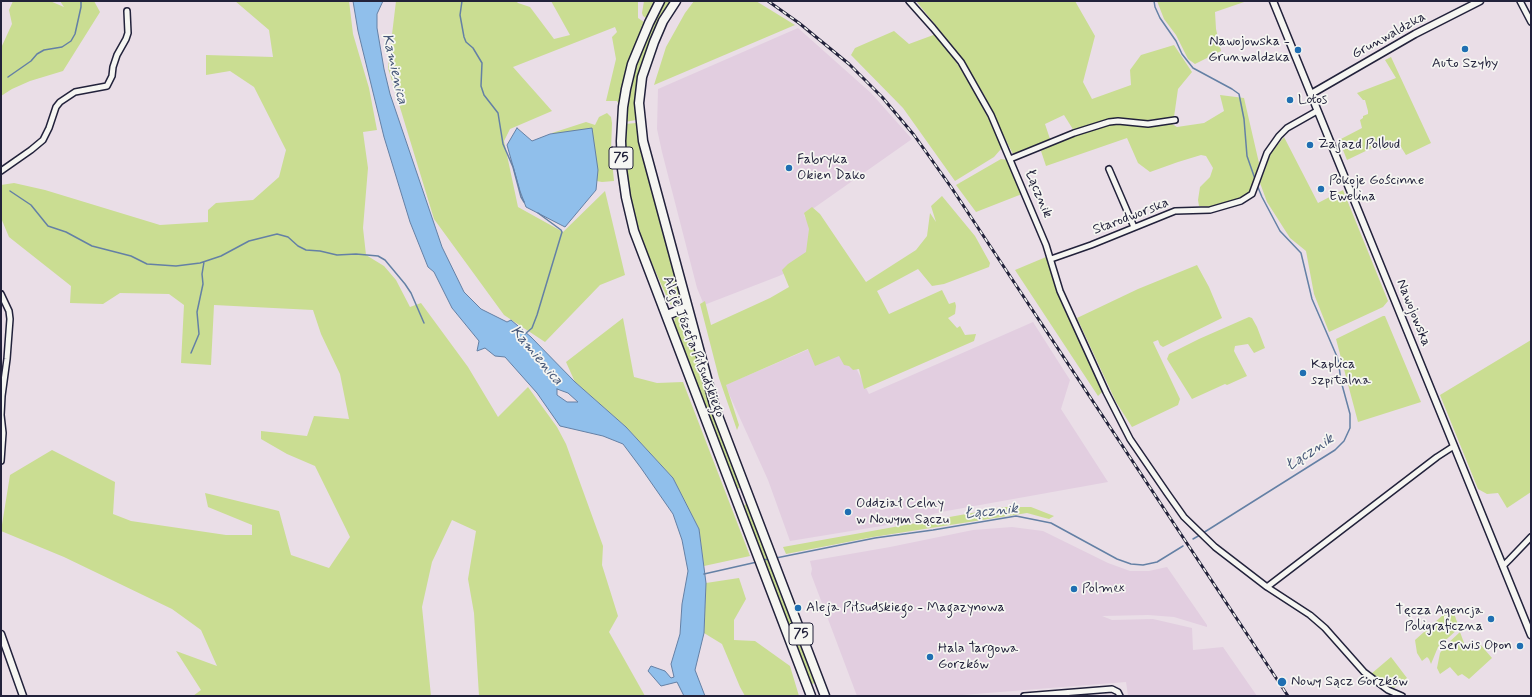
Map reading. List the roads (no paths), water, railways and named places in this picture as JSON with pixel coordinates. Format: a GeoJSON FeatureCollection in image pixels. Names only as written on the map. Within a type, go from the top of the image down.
{"type":"FeatureCollection","features":[{"type":"Feature","properties":{"kind":"main road","name":"Aleje Józefa Piłsudskiego"},"geometry":{"type":"LineString","coordinates":[[660,1],[641,41],[629,77],[622,112],[621,155],[626,197],[634,231],[811,694]]}},
{"type":"Feature","properties":{"kind":"main road","name":"Aleje Józefa Piłsudskiego"},"geometry":{"type":"LineString","coordinates":[[676,1],[663,21],[646,62],[640,89],[639,114],[643,141],[715,408],[825,696]]}},
{"type":"Feature","properties":{"kind":"main road"},"geometry":{"type":"LineString","coordinates":[[667,315],[687,307]]}},
{"type":"Feature","properties":{"kind":"main road"},"geometry":{"type":"LineString","coordinates":[[811,694],[821,688]]}},
{"type":"Feature","properties":{"kind":"street","name":"Łącznik"},"geometry":{"type":"LineString","coordinates":[[909,1],[961,62],[991,115],[1051,259],[1060,291],[1106,392],[1130,439],[1184,517],[1215,547],[1267,588],[1310,615],[1325,628],[1364,672],[1388,690],[1402,696]]}},
{"type":"Feature","properties":{"kind":"street","name":"Nawojowska"},"geometry":{"type":"LineString","coordinates":[[1273,1],[1531,635]]}},
{"type":"Feature","properties":{"kind":"street","name":"Grunwaldzka"},"geometry":{"type":"LineString","coordinates":[[1311,94],[1415,34],[1480,1]]}},
{"type":"Feature","properties":{"kind":"street"},"geometry":{"type":"LineString","coordinates":[[1520,1],[1531,22]]}},
{"type":"Feature","properties":{"kind":"street"},"geometry":{"type":"LineString","coordinates":[[1,171],[43,140],[54,112],[60,102],[75,92],[107,86],[112,76],[117,55],[128,33],[127,11]]}},
{"type":"Feature","properties":{"kind":"street","name":"Starodworska"},"geometry":{"type":"LineString","coordinates":[[1051,259],[1091,245],[1175,211],[1210,210],[1241,201],[1252,194],[1267,153],[1287,128],[1317,111]]}},
{"type":"Feature","properties":{"kind":"street"},"geometry":{"type":"LineString","coordinates":[[1010,159],[1074,133],[1109,122],[1118,121],[1148,124],[1175,120]]}},
{"type":"Feature","properties":{"kind":"street"},"geometry":{"type":"LineString","coordinates":[[1109,169],[1134,227]]}},
{"type":"Feature","properties":{"kind":"street"},"geometry":{"type":"LineString","coordinates":[[1,294],[10,319],[7,360],[2,396],[1,461]]}},
{"type":"Feature","properties":{"kind":"street"},"geometry":{"type":"LineString","coordinates":[[1267,588],[1437,457],[1454,446]]}},
{"type":"Feature","properties":{"kind":"street"},"geometry":{"type":"LineString","coordinates":[[1503,566],[1531,537]]}},
{"type":"Feature","properties":{"kind":"street"},"geometry":{"type":"LineString","coordinates":[[1,634],[23,696]]}},
{"type":"Feature","properties":{"kind":"street"},"geometry":{"type":"LineString","coordinates":[[1024,696],[1112,689],[1118,692],[1120,696]]}},
{"type":"Feature","properties":{"kind":"water","name":"Kamienica"},"geometry":{"type":"Polygon","coordinates":[[[353,1],[383,1],[377,14],[377,28],[390,94],[442,247],[464,292],[481,309],[507,322],[511,320],[531,337],[575,382],[626,427],[673,478],[699,529],[706,583],[704,633],[695,670],[705,696],[684,696],[677,682],[661,686],[648,671],[651,666],[665,671],[671,678],[674,677],[671,664],[680,634],[682,604],[688,571],[682,540],[673,514],[623,444],[603,436],[560,426],[537,393],[505,357],[495,356],[485,348],[477,351],[479,341],[452,308],[434,272],[428,267],[410,222],[384,137],[358,31],[353,1]],[[557,389],[557,395],[567,402],[578,402],[568,393],[557,389]]]}},
{"type":"Feature","properties":{"kind":"water"},"geometry":{"type":"Polygon","coordinates":[[[517,128],[532,141],[550,134],[592,128],[598,170],[596,190],[565,227],[526,207],[507,145],[517,128]]]}},
{"type":"Feature","properties":{"kind":"waterway"},"geometry":{"type":"LineString","coordinates":[[8,77],[31,61],[37,54],[44,50],[62,47],[71,41],[75,34],[81,1]]}},
{"type":"Feature","properties":{"kind":"waterway"},"geometry":{"type":"LineString","coordinates":[[462,1],[460,15],[464,37],[466,42],[473,48],[482,63],[481,86],[484,95],[498,113],[503,144],[513,167],[521,197],[524,202]]}},
{"type":"Feature","properties":{"kind":"waterway"},"geometry":{"type":"LineString","coordinates":[[1154,1],[1160,18],[1176,41],[1182,54],[1193,68],[1239,94],[1244,119],[1247,156],[1255,179]]}},
{"type":"Feature","properties":{"kind":"waterway","name":"Łącznik"},"geometry":{"type":"LineString","coordinates":[[1203,533],[1335,450],[1344,441],[1350,428],[1350,414],[1341,381],[1338,359],[1312,299],[1301,253],[1280,231],[1257,185]]}},
{"type":"Feature","properties":{"kind":"waterway"},"geometry":{"type":"LineString","coordinates":[[10,191],[31,205],[48,226],[66,232],[92,246],[131,256],[147,264],[176,266],[200,263],[221,256],[249,241],[277,234],[288,237],[298,246],[306,250],[320,251],[337,255],[356,254],[378,256],[385,260],[405,284],[411,293],[424,323]]}},
{"type":"Feature","properties":{"kind":"waterway","name":"Kamienica"},"geometry":{"type":"LineString","coordinates":[[525,334],[532,328],[537,315],[562,232],[538,213]]}},
{"type":"Feature","properties":{"kind":"waterway"},"geometry":{"type":"LineString","coordinates":[[191,353],[199,334],[197,312],[203,284],[202,274],[204,262]]}},
{"type":"Feature","properties":{"kind":"waterway","name":"Łącznik"},"geometry":{"type":"LineString","coordinates":[[776,558],[875,538],[1016,516],[1051,523],[1117,559],[1131,564],[1143,565],[1157,562],[1183,546]]}},
{"type":"Feature","properties":{"kind":"waterway","name":"Łącznik"},"geometry":{"type":"LineString","coordinates":[[1193,539],[1200,535]]}},
{"type":"Feature","properties":{"kind":"waterway","name":"Łącznik"},"geometry":{"type":"LineString","coordinates":[[762,560],[770,559]]}},
{"type":"Feature","properties":{"kind":"waterway","name":"Łącznik"},"geometry":{"type":"LineString","coordinates":[[704,574],[757,562]]}},
{"type":"Feature","properties":{"kind":"railway"},"geometry":{"type":"LineString","coordinates":[[768,1],[799,23],[849,64],[882,97],[914,135],[951,187],[1288,696]]}},
{"type":"Feature","properties":{"kind":"place","name":"Auto Szyby"},"geometry":{"type":"Point","coordinates":[1465,49]}},
{"type":"Feature","properties":{"kind":"place","name":"Nawojowska - Grunwaldzka"},"geometry":{"type":"Point","coordinates":[1298,50]}},
{"type":"Feature","properties":{"kind":"place","name":"Lotos"},"geometry":{"type":"Point","coordinates":[1290,100]}},
{"type":"Feature","properties":{"kind":"place","name":"Zajazd Polbud"},"geometry":{"type":"Point","coordinates":[1310,145]}},
{"type":"Feature","properties":{"kind":"place","name":"Fabryka Okien Dako"},"geometry":{"type":"Point","coordinates":[789,168]}},
{"type":"Feature","properties":{"kind":"place","name":"Pokoje Gościnne Ewelina"},"geometry":{"type":"Point","coordinates":[1321,189]}},
{"type":"Feature","properties":{"kind":"place","name":"Kaplica szpitalna"},"geometry":{"type":"Point","coordinates":[1303,373]}},
{"type":"Feature","properties":{"kind":"place","name":"Oddział Celny w Nowym Sączu"},"geometry":{"type":"Point","coordinates":[848,512]}},
{"type":"Feature","properties":{"kind":"place","name":"Polmex"},"geometry":{"type":"Point","coordinates":[1074,589]}},
{"type":"Feature","properties":{"kind":"place","name":"Aleja Piłsudskiego - Magazynowa"},"geometry":{"type":"Point","coordinates":[798,608]}},
{"type":"Feature","properties":{"kind":"place","name":"Tęcza Agencja Poligraficzna"},"geometry":{"type":"Point","coordinates":[1491,619]}},
{"type":"Feature","properties":{"kind":"place","name":"Serwis Opon"},"geometry":{"type":"Point","coordinates":[1520,646]}},
{"type":"Feature","properties":{"kind":"place","name":"Hala Targowa Gorzków"},"geometry":{"type":"Point","coordinates":[930,657]}},
{"type":"Feature","properties":{"kind":"place","name":"Nowy Sącz Gorzków"},"geometry":{"type":"Point","coordinates":[1282,682]}}]}
